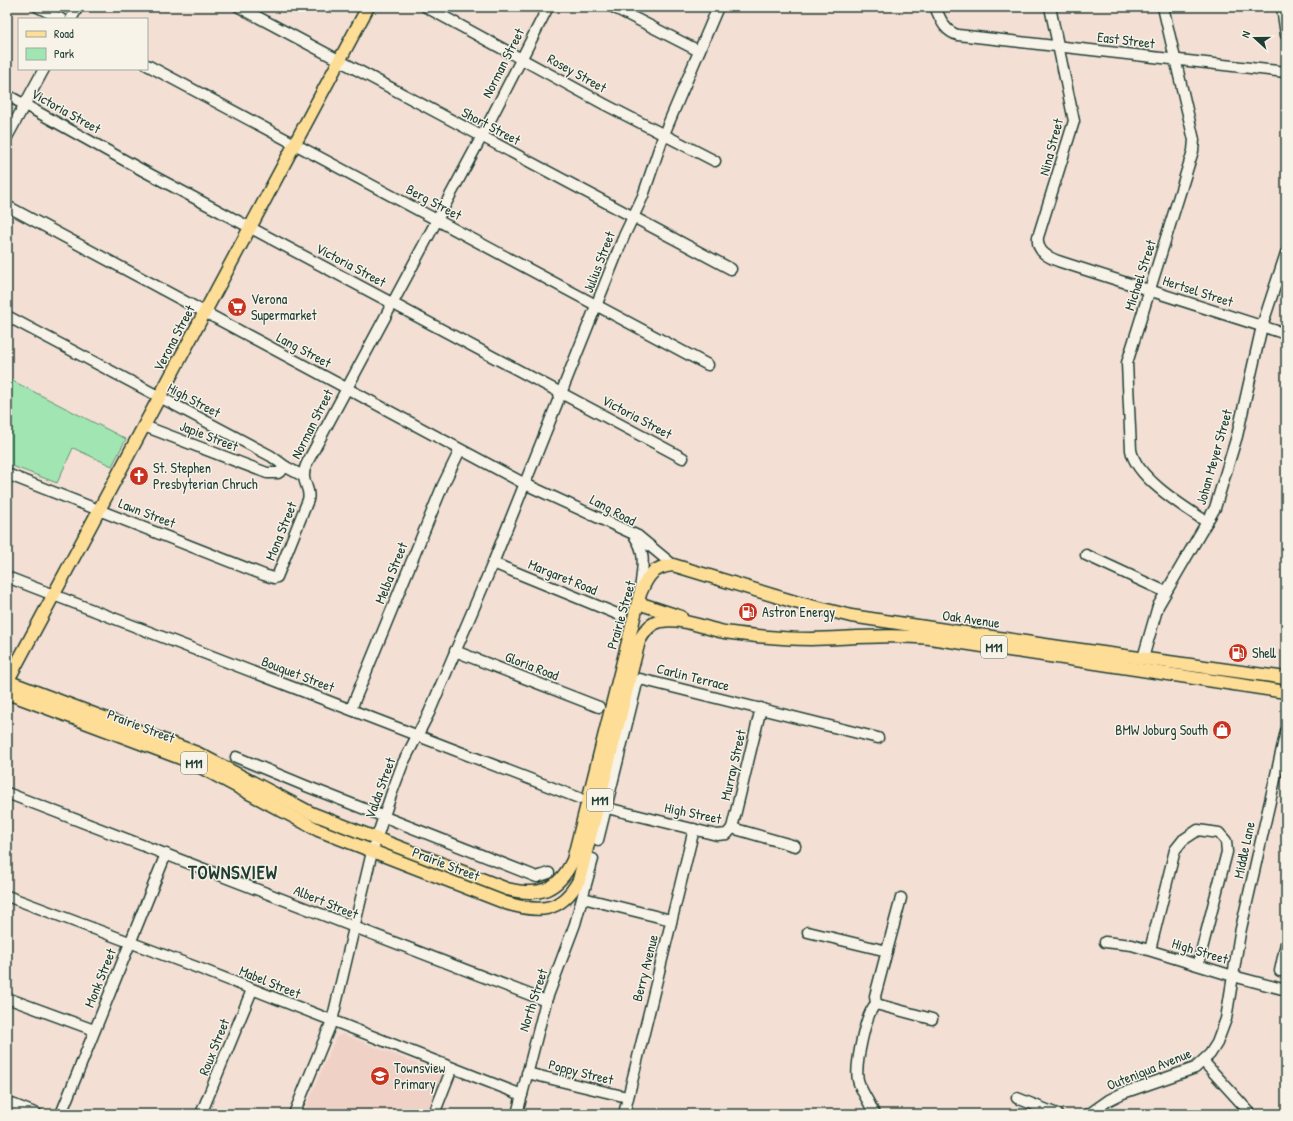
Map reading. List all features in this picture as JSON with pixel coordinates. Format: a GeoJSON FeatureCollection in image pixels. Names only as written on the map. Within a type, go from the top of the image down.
{"type":"FeatureCollection","features":[{"type":"Feature","properties":{"kind":"main road","name":"Verona Street"},"geometry":{"type":"LineString","coordinates":[[7,684],[368,7]]}},
{"type":"Feature","properties":{"kind":"main road","name":"Oak Avenue"},"geometry":{"type":"LineString","coordinates":[[657,568],[672,565],[795,602],[851,616],[1286,678]]}},
{"type":"Feature","properties":{"kind":"main road","name":"Prairie Street"},"geometry":{"type":"LineString","coordinates":[[7,684],[197,753],[311,813],[376,839],[507,889],[519,892],[538,892],[554,886],[561,880],[573,860],[639,599],[645,582],[657,568]]}},
{"type":"Feature","properties":{"kind":"main road"},"geometry":{"type":"LineString","coordinates":[[639,599],[686,618],[700,626]]}},
{"type":"Feature","properties":{"kind":"main road","name":"Prairie Street"},"geometry":{"type":"LineString","coordinates":[[7,684],[191,762],[311,826],[372,852],[524,909],[546,909],[564,901],[573,891],[579,880],[639,641],[649,627],[661,621],[680,622],[700,626]]}},
{"type":"Feature","properties":{"kind":"main road","name":"Oak Avenue"},"geometry":{"type":"LineString","coordinates":[[700,626],[769,638],[814,639],[890,635],[930,638],[1286,692]]}},
{"type":"Feature","properties":{"kind":"street"},"geometry":{"type":"LineString","coordinates":[[38,7],[58,18]]}},
{"type":"Feature","properties":{"kind":"street"},"geometry":{"type":"LineString","coordinates":[[72,18],[78,7]]}},
{"type":"Feature","properties":{"kind":"street","name":"Short Street"},"geometry":{"type":"LineString","coordinates":[[239,7],[731,269]]}},
{"type":"Feature","properties":{"kind":"street","name":"Rosey Street"},"geometry":{"type":"LineString","coordinates":[[426,7],[715,162]]}},
{"type":"Feature","properties":{"kind":"street","name":"Norman Street"},"geometry":{"type":"LineString","coordinates":[[303,474],[346,388],[482,136],[548,7]]}},
{"type":"Feature","properties":{"kind":"street"},"geometry":{"type":"LineString","coordinates":[[614,7],[699,51]]}},
{"type":"Feature","properties":{"kind":"street","name":"Julius Street"},"geometry":{"type":"LineString","coordinates":[[525,484],[561,392],[648,183],[664,134],[718,7]]}},
{"type":"Feature","properties":{"kind":"street","name":"East Street"},"geometry":{"type":"LineString","coordinates":[[935,7],[946,29],[953,34],[963,36],[1286,72]]}},
{"type":"Feature","properties":{"kind":"street","name":"Nina Street"},"geometry":{"type":"LineString","coordinates":[[1038,246],[1038,237],[1074,125],[1073,114],[1050,7]]}},
{"type":"Feature","properties":{"kind":"street","name":"Michael Street"},"geometry":{"type":"LineString","coordinates":[[1163,7],[1194,140],[1193,151],[1127,366],[1132,455],[1136,464],[1148,477],[1174,500],[1207,522]]}},
{"type":"Feature","properties":{"kind":"street"},"geometry":{"type":"LineString","coordinates":[[1282,7],[1286,35]]}},
{"type":"Feature","properties":{"kind":"street","name":"Berg Street"},"geometry":{"type":"LineString","coordinates":[[148,66],[708,365]]}},
{"type":"Feature","properties":{"kind":"street"},"geometry":{"type":"LineString","coordinates":[[7,137],[43,70]]}},
{"type":"Feature","properties":{"kind":"street","name":"Victoria Street"},"geometry":{"type":"LineString","coordinates":[[7,95],[142,170],[683,458]]}},
{"type":"Feature","properties":{"kind":"street","name":"Lang Street"},"geometry":{"type":"LineString","coordinates":[[7,206],[525,484]]}},
{"type":"Feature","properties":{"kind":"street","name":"Hertsel Street"},"geometry":{"type":"LineString","coordinates":[[1038,246],[1044,254],[1052,259],[1286,334]]}},
{"type":"Feature","properties":{"kind":"street","name":"Johan Meyer Street"},"geometry":{"type":"LineString","coordinates":[[1143,658],[1154,615],[1218,502],[1233,452],[1262,326],[1286,253]]}},
{"type":"Feature","properties":{"kind":"street","name":"High Street"},"geometry":{"type":"LineString","coordinates":[[7,316],[271,456],[286,467],[303,474]]}},
{"type":"Feature","properties":{"kind":"street","name":"Japie Street"},"geometry":{"type":"LineString","coordinates":[[144,426],[267,473],[278,473],[286,467]]}},
{"type":"Feature","properties":{"kind":"street","name":"Melba Street"},"geometry":{"type":"LineString","coordinates":[[351,709],[443,485],[460,450]]}},
{"type":"Feature","properties":{"kind":"street","name":"Lawn Street"},"geometry":{"type":"LineString","coordinates":[[7,474],[264,575],[276,578]]}},
{"type":"Feature","properties":{"kind":"street","name":"Mona Street"},"geometry":{"type":"LineString","coordinates":[[276,578],[279,574],[308,500],[309,494],[303,474]]}},
{"type":"Feature","properties":{"kind":"street","name":"Lang Road"},"geometry":{"type":"LineString","coordinates":[[525,484],[632,533],[642,548],[639,599]]}},
{"type":"Feature","properties":{"kind":"street","name":"Valda Street"},"geometry":{"type":"LineString","coordinates":[[294,1114],[332,1021],[372,852],[383,816],[403,763],[429,713],[525,484]]}},
{"type":"Feature","properties":{"kind":"street"},"geometry":{"type":"LineString","coordinates":[[632,533],[672,565]]}},
{"type":"Feature","properties":{"kind":"street"},"geometry":{"type":"LineString","coordinates":[[1086,555],[1166,592]]}},
{"type":"Feature","properties":{"kind":"street","name":"Margaret Road"},"geometry":{"type":"LineString","coordinates":[[493,563],[622,616]]}},
{"type":"Feature","properties":{"kind":"street","name":"Bouquet Street"},"geometry":{"type":"LineString","coordinates":[[7,577],[579,798]]}},
{"type":"Feature","properties":{"kind":"street","name":"Gloria Road"},"geometry":{"type":"LineString","coordinates":[[455,651],[599,707]]}},
{"type":"Feature","properties":{"kind":"street","name":"Carlin Terrace"},"geometry":{"type":"LineString","coordinates":[[598,840],[637,683],[640,679],[878,738]]}},
{"type":"Feature","properties":{"kind":"street","name":"Murray Street"},"geometry":{"type":"LineString","coordinates":[[732,828],[761,708]]}},
{"type":"Feature","properties":{"kind":"street","name":"Middle Lane"},"geometry":{"type":"LineString","coordinates":[[1233,976],[1262,832],[1285,744],[1286,731]]}},
{"type":"Feature","properties":{"kind":"street"},"geometry":{"type":"LineString","coordinates":[[236,757],[537,877],[549,873]]}},
{"type":"Feature","properties":{"kind":"street","name":"Albert Street"},"geometry":{"type":"LineString","coordinates":[[7,793],[546,1001]]}},
{"type":"Feature","properties":{"kind":"street","name":"High Street"},"geometry":{"type":"LineString","coordinates":[[607,808],[721,835],[727,834],[732,828],[795,846]]}},
{"type":"Feature","properties":{"kind":"street","name":"Berry Avenue"},"geometry":{"type":"LineString","coordinates":[[626,1112],[628,1097],[694,829]]}},
{"type":"Feature","properties":{"kind":"street"},"geometry":{"type":"LineString","coordinates":[[1150,950],[1177,846],[1198,830],[1219,833],[1226,841],[1227,852],[1198,964]]}},
{"type":"Feature","properties":{"kind":"street","name":"Monk Street"},"geometry":{"type":"LineString","coordinates":[[61,1114],[166,854]]}},
{"type":"Feature","properties":{"kind":"street"},"geometry":{"type":"LineString","coordinates":[[592,859],[583,898],[671,920]]}},
{"type":"Feature","properties":{"kind":"street","name":"Mabel Street"},"geometry":{"type":"LineString","coordinates":[[7,896],[522,1095]]}},
{"type":"Feature","properties":{"kind":"street","name":"North Street"},"geometry":{"type":"LineString","coordinates":[[517,1114],[546,1001],[575,924],[583,898]]}},
{"type":"Feature","properties":{"kind":"street"},"geometry":{"type":"LineString","coordinates":[[874,1114],[859,1084],[857,1069],[869,1014],[876,1004],[875,996],[901,898]]}},
{"type":"Feature","properties":{"kind":"street"},"geometry":{"type":"LineString","coordinates":[[808,932],[887,951]]}},
{"type":"Feature","properties":{"kind":"street","name":"High Street"},"geometry":{"type":"LineString","coordinates":[[1105,942],[1123,943],[1150,950],[1233,976],[1286,990]]}},
{"type":"Feature","properties":{"kind":"street"},"geometry":{"type":"LineString","coordinates":[[1280,970],[1286,943]]}},
{"type":"Feature","properties":{"kind":"street","name":"Outeniqua Avenue"},"geometry":{"type":"LineString","coordinates":[[1089,1114],[1109,1100],[1123,1093],[1188,1070],[1203,1061],[1214,1048],[1222,1031],[1226,1018],[1233,976]]}},
{"type":"Feature","properties":{"kind":"street","name":"Roux Street"},"geometry":{"type":"LineString","coordinates":[[201,1114],[252,990]]}},
{"type":"Feature","properties":{"kind":"street"},"geometry":{"type":"LineString","coordinates":[[7,998],[94,1030]]}},
{"type":"Feature","properties":{"kind":"street"},"geometry":{"type":"LineString","coordinates":[[876,1004],[932,1019]]}},
{"type":"Feature","properties":{"kind":"street"},"geometry":{"type":"LineString","coordinates":[[1203,1061],[1250,1114]]}},
{"type":"Feature","properties":{"kind":"street"},"geometry":{"type":"LineString","coordinates":[[434,1114],[452,1068]]}},
{"type":"Feature","properties":{"kind":"street","name":"Poppy Street"},"geometry":{"type":"LineString","coordinates":[[527,1073],[628,1097]]}},
{"type":"Feature","properties":{"kind":"street"},"geometry":{"type":"LineString","coordinates":[[1017,1098],[1057,1114]]}},
{"type":"Feature","properties":{"kind":"street"},"geometry":{"type":"LineString","coordinates":[[7,1102],[37,1114]]}},
{"type":"Feature","properties":{"kind":"shaded area","name":"Townsview Primary"},"geometry":{"type":"Polygon","coordinates":[[[343,1034],[440,1073],[442,1078],[427,1114],[303,1114],[336,1037],[343,1034]]]}},
{"type":"Feature","properties":{"kind":"green space"},"geometry":{"type":"Polygon","coordinates":[[[7,378],[126,439],[112,466],[73,448],[57,483],[7,464],[7,378]]]}},
{"type":"Feature","properties":{"kind":"place","name":"Verona Supermarket"},"geometry":{"type":"Point","coordinates":[237,307]}},
{"type":"Feature","properties":{"kind":"place","name":"St. Stephen Presbyterian Chruch"},"geometry":{"type":"Point","coordinates":[139,476]}},
{"type":"Feature","properties":{"kind":"place","name":"Astron Energy"},"geometry":{"type":"Point","coordinates":[748,612]}},
{"type":"Feature","properties":{"kind":"place","name":"Shell"},"geometry":{"type":"Point","coordinates":[1238,653]}},
{"type":"Feature","properties":{"kind":"place","name":"BMW Joburg South"},"geometry":{"type":"Point","coordinates":[1222,730]}},
{"type":"Feature","properties":{"kind":"place","name":"Townsview Primary"},"geometry":{"type":"Point","coordinates":[380,1076]}},
{"type":"Feature","properties":{"kind":"district","name":"TOWNSVIEW"},"geometry":{"type":"Point","coordinates":[233,873]}}]}
